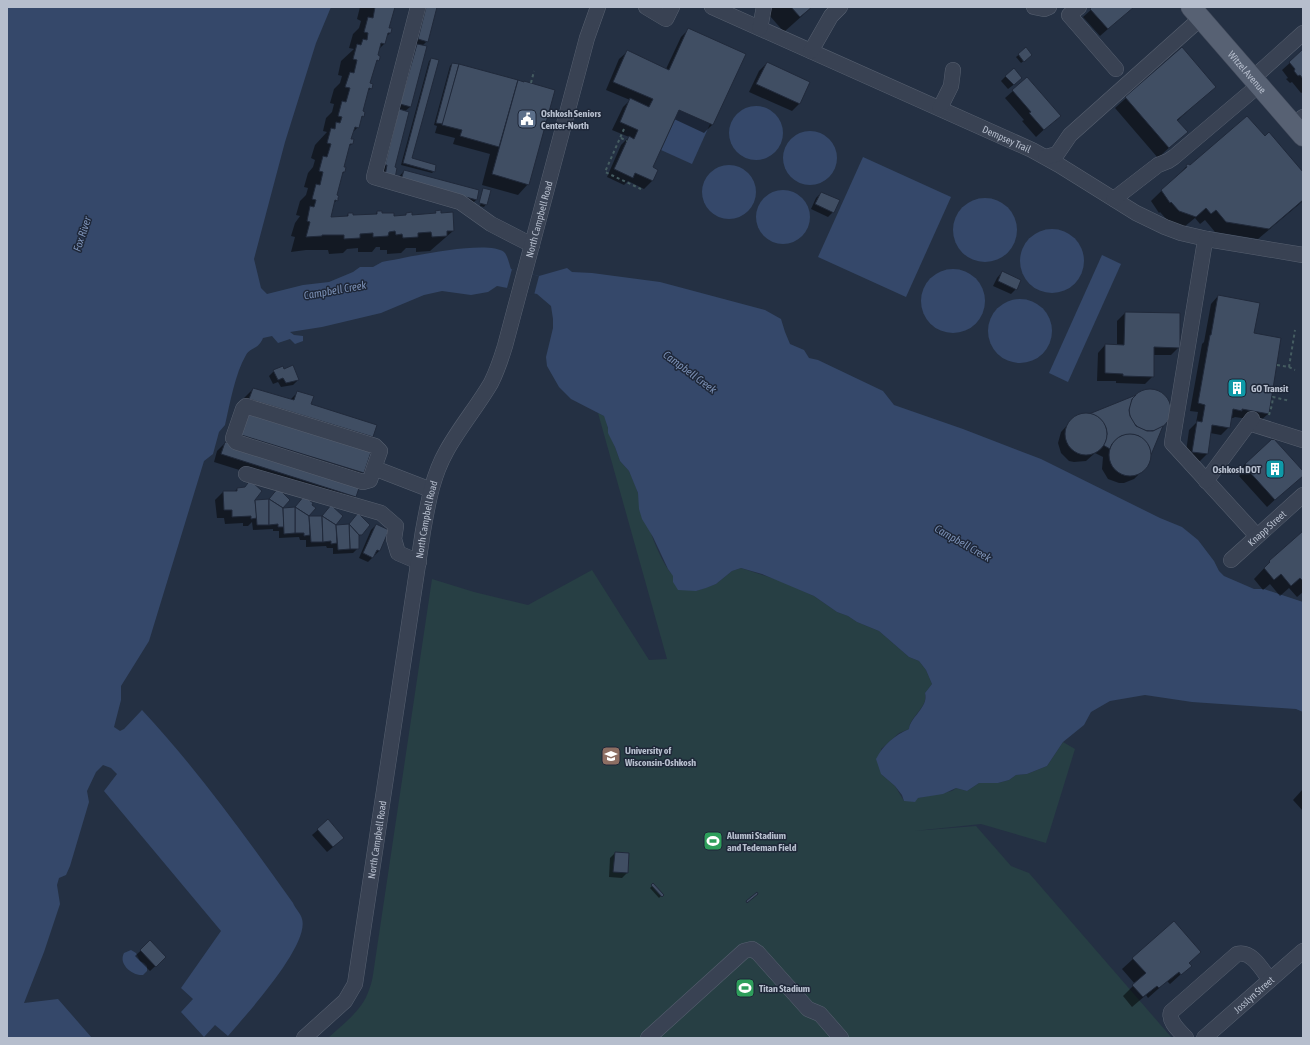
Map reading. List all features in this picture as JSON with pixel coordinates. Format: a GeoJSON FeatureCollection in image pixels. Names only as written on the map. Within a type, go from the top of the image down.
{"type":"FeatureCollection","features":[{"type":"Feature","properties":{"kind":"main road","name":"Witzel Avenue"},"geometry":{"type":"LineString","coordinates":[[1196,12],[1256,82],[1300,126]]}},
{"type":"Feature","properties":{"kind":"street"},"geometry":{"type":"LineString","coordinates":[[418,7],[374,177],[460,202],[491,224],[532,245]]}},
{"type":"Feature","properties":{"kind":"street","name":"North Campbell Road"},"geometry":{"type":"LineString","coordinates":[[304,1038],[345,1001],[352,990],[356,978],[431,490],[440,463],[446,451],[492,381],[505,346],[587,38],[598,7]]}},
{"type":"Feature","properties":{"kind":"street"},"geometry":{"type":"LineString","coordinates":[[646,7],[666,19],[672,7]]}},
{"type":"Feature","properties":{"kind":"street","name":"Dempsey Trail"},"geometry":{"type":"LineString","coordinates":[[712,7],[1004,136],[1046,157],[1136,213],[1158,224],[1181,233],[1208,239],[1303,255]]}},
{"type":"Feature","properties":{"kind":"street"},"geometry":{"type":"LineString","coordinates":[[760,28],[764,7]]}},
{"type":"Feature","properties":{"kind":"street"},"geometry":{"type":"LineString","coordinates":[[811,51],[831,16],[840,7]]}},
{"type":"Feature","properties":{"kind":"street"},"geometry":{"type":"LineString","coordinates":[[1034,7],[1044,9],[1049,7]]}},
{"type":"Feature","properties":{"kind":"street"},"geometry":{"type":"LineString","coordinates":[[1079,7],[1069,15],[1116,69]]}},
{"type":"Feature","properties":{"kind":"street"},"geometry":{"type":"LineString","coordinates":[[1046,157],[1057,154],[1070,135],[1196,12]]}},
{"type":"Feature","properties":{"kind":"street"},"geometry":{"type":"LineString","coordinates":[[1114,199],[1158,165],[1174,157],[1256,82],[1303,33]]}},
{"type":"Feature","properties":{"kind":"street"},"geometry":{"type":"LineString","coordinates":[[940,108],[951,86],[953,70]]}},
{"type":"Feature","properties":{"kind":"street"},"geometry":{"type":"LineString","coordinates":[[1208,239],[1204,247],[1172,444],[1257,536]]}},
{"type":"Feature","properties":{"kind":"street"},"geometry":{"type":"LineString","coordinates":[[246,406],[375,446],[380,451],[374,468],[370,480],[363,482],[236,442],[233,438],[243,409],[246,406]]}},
{"type":"Feature","properties":{"kind":"street"},"geometry":{"type":"LineString","coordinates":[[1206,481],[1251,421],[1303,440]]}},
{"type":"Feature","properties":{"kind":"street"},"geometry":{"type":"LineString","coordinates":[[374,468],[431,490]]}},
{"type":"Feature","properties":{"kind":"street"},"geometry":{"type":"LineString","coordinates":[[246,474],[381,513],[396,526],[394,539],[398,553],[419,562]]}},
{"type":"Feature","properties":{"kind":"street","name":"Knapp Street"},"geometry":{"type":"LineString","coordinates":[[1231,560],[1303,496]]}},
{"type":"Feature","properties":{"kind":"street"},"geometry":{"type":"LineString","coordinates":[[648,1038],[744,951],[752,950],[758,953],[808,1009],[820,1014],[841,1038]]}},
{"type":"Feature","properties":{"kind":"street","name":"Josslyn Street"},"geometry":{"type":"LineString","coordinates":[[1204,1038],[1303,951]]}},
{"type":"Feature","properties":{"kind":"street"},"geometry":{"type":"LineString","coordinates":[[1186,1038],[1171,1020],[1171,1012],[1237,954],[1243,953],[1250,957],[1258,964],[1270,980]]}},
{"type":"Feature","properties":{"kind":"path"},"geometry":{"type":"LineString","coordinates":[[531,83],[534,71]]}},
{"type":"Feature","properties":{"kind":"path"},"geometry":{"type":"LineString","coordinates":[[624,129],[606,172],[641,189]]}},
{"type":"Feature","properties":{"kind":"path"},"geometry":{"type":"LineString","coordinates":[[620,137],[627,141]]}},
{"type":"Feature","properties":{"kind":"path"},"geometry":{"type":"LineString","coordinates":[[1289,367],[1295,330]]}},
{"type":"Feature","properties":{"kind":"path"},"geometry":{"type":"LineString","coordinates":[[1277,365],[1289,367],[1295,370]]}},
{"type":"Feature","properties":{"kind":"path"},"geometry":{"type":"LineString","coordinates":[[1251,421],[1266,418],[1270,414],[1273,397],[1290,400]]}},
{"type":"Feature","properties":{"kind":"green space","name":"University of Wisconsin-Oshkosh"},"geometry":{"type":"Polygon","coordinates":[[[598,413],[604,416],[620,461],[629,471],[634,482],[658,551],[668,569],[678,580],[696,591],[716,584],[732,571],[741,568],[781,581],[814,596],[837,612],[879,631],[909,657],[919,661],[926,670],[932,684],[925,693],[926,698],[924,703],[912,720],[909,729],[899,733],[881,749],[881,774],[895,786],[904,801],[952,791],[956,788],[967,791],[979,783],[998,783],[1009,780],[1016,775],[1027,774],[1047,766],[1063,742],[1075,749],[1046,843],[981,824],[914,831],[976,826],[1011,866],[1029,873],[1172,1038],[328,1038],[357,1011],[366,998],[372,982],[432,579],[474,592],[528,605],[592,570],[649,660],[667,659],[598,413]]]}},
{"type":"Feature","properties":{"kind":"water"},"geometry":{"type":"Polygon","coordinates":[[[7,7],[331,7],[316,43],[285,142],[254,259],[261,288],[267,294],[303,285],[329,282],[353,272],[360,267],[373,267],[382,262],[464,248],[481,248],[495,249],[504,252],[511,269],[539,276],[567,268],[572,272],[592,273],[660,282],[765,310],[781,319],[790,344],[804,350],[809,358],[818,360],[883,391],[894,405],[963,429],[1041,459],[1160,518],[1182,527],[1198,540],[1224,576],[1254,589],[1264,589],[1303,602],[1303,712],[1296,709],[1192,702],[1145,695],[1110,701],[1091,712],[1084,725],[1063,742],[1047,766],[1027,774],[1016,775],[1009,780],[998,783],[979,783],[967,791],[956,788],[943,794],[918,798],[915,802],[904,801],[902,795],[895,786],[881,774],[876,759],[882,749],[890,741],[909,729],[912,720],[924,703],[926,698],[925,693],[932,684],[926,670],[919,661],[909,657],[879,631],[837,612],[814,596],[762,574],[741,568],[732,571],[716,584],[706,588],[696,591],[678,590],[673,582],[673,576],[642,519],[639,509],[638,493],[629,471],[620,461],[608,433],[604,416],[571,399],[559,387],[547,366],[546,357],[553,328],[551,306],[537,294],[497,286],[488,292],[471,295],[442,291],[424,295],[381,313],[322,327],[290,332],[294,335],[303,336],[303,341],[295,344],[290,339],[278,343],[272,336],[263,338],[257,347],[248,352],[236,380],[225,425],[219,432],[213,454],[204,461],[149,641],[121,686],[121,700],[114,727],[120,731],[124,729],[142,710],[202,780],[293,903],[302,919],[302,931],[287,962],[261,997],[228,1036],[215,1025],[204,1037],[181,1012],[193,999],[181,988],[221,931],[104,791],[117,774],[111,768],[103,765],[96,772],[87,791],[89,802],[70,866],[66,875],[59,878],[57,885],[60,904],[44,952],[24,1003],[58,999],[92,1038],[7,1038],[7,7]]]}},
{"type":"Feature","properties":{"kind":"water"},"geometry":{"type":"Polygon","coordinates":[[[756,106],[766,108],[775,114],[781,123],[783,133],[781,143],[775,152],[766,158],[756,160],[746,158],[737,152],[731,143],[729,133],[731,123],[737,114],[746,108],[756,106]]]}},
{"type":"Feature","properties":{"kind":"water"},"geometry":{"type":"Polygon","coordinates":[[[679,110],[710,124],[692,164],[661,150],[679,110]]]}},
{"type":"Feature","properties":{"kind":"water"},"geometry":{"type":"Polygon","coordinates":[[[810,131],[820,133],[829,139],[835,148],[837,158],[835,168],[829,177],[820,183],[810,185],[800,183],[791,177],[785,168],[783,158],[785,148],[791,139],[800,133],[810,131]]]}},
{"type":"Feature","properties":{"kind":"water"},"geometry":{"type":"Polygon","coordinates":[[[863,157],[951,197],[906,297],[818,257],[863,157]]]}},
{"type":"Feature","properties":{"kind":"water"},"geometry":{"type":"Polygon","coordinates":[[[729,165],[739,167],[748,173],[754,182],[756,192],[754,202],[748,211],[739,217],[729,219],[719,217],[710,211],[704,202],[702,192],[704,182],[710,173],[719,167],[729,165]]]}},
{"type":"Feature","properties":{"kind":"water"},"geometry":{"type":"Polygon","coordinates":[[[783,190],[793,192],[802,198],[808,207],[810,217],[808,227],[802,236],[793,242],[783,244],[773,242],[764,236],[758,227],[756,217],[758,207],[764,198],[773,192],[783,190]]]}},
{"type":"Feature","properties":{"kind":"water"},"geometry":{"type":"Polygon","coordinates":[[[985,198],[1003,204],[1011,212],[1017,230],[1011,248],[1003,256],[985,262],[967,256],[959,248],[953,230],[959,212],[967,204],[985,198]]]}},
{"type":"Feature","properties":{"kind":"water"},"geometry":{"type":"Polygon","coordinates":[[[1052,229],[1070,235],[1078,243],[1084,261],[1078,279],[1070,287],[1052,293],[1034,287],[1026,279],[1020,261],[1026,243],[1034,235],[1052,229]]]}},
{"type":"Feature","properties":{"kind":"water"},"geometry":{"type":"Polygon","coordinates":[[[1102,255],[1121,264],[1068,382],[1049,373],[1102,255]]]}},
{"type":"Feature","properties":{"kind":"water"},"geometry":{"type":"Polygon","coordinates":[[[953,269],[971,275],[979,283],[985,301],[979,319],[971,327],[953,333],[935,327],[927,319],[921,301],[927,283],[935,275],[953,269]]]}},
{"type":"Feature","properties":{"kind":"water"},"geometry":{"type":"Polygon","coordinates":[[[1020,299],[1038,305],[1046,313],[1052,331],[1046,349],[1038,357],[1020,363],[1002,357],[994,349],[988,331],[994,313],[1002,305],[1020,299]]]}},
{"type":"Feature","properties":{"kind":"water"},"geometry":{"type":"Polygon","coordinates":[[[131,950],[136,953],[140,961],[147,966],[147,971],[143,975],[135,974],[124,965],[124,953],[131,950]]]}},
{"type":"Feature","properties":{"kind":"pier"},"geometry":{"type":"Polygon","coordinates":[[[512,269],[539,276],[534,295],[507,288],[512,269]]]}},
{"type":"Feature","properties":{"kind":"building"},"geometry":{"type":"Polygon","coordinates":[[[375,7],[395,7],[389,28],[392,28],[391,33],[388,33],[385,44],[381,43],[378,55],[380,58],[379,61],[377,60],[370,83],[373,84],[372,89],[369,88],[363,111],[365,112],[364,117],[362,116],[359,128],[355,127],[351,139],[354,139],[353,144],[350,144],[344,167],[346,167],[345,172],[343,172],[337,195],[339,196],[338,201],[335,200],[331,217],[348,216],[348,213],[353,213],[353,215],[377,214],[377,211],[382,211],[382,213],[394,213],[394,216],[406,215],[406,213],[412,212],[412,215],[436,213],[435,211],[441,210],[441,213],[453,212],[454,231],[447,231],[447,236],[432,237],[431,232],[418,233],[418,237],[403,238],[402,234],[396,235],[395,231],[389,232],[388,236],[373,237],[373,233],[360,234],[360,238],[344,239],[344,235],[306,237],[310,222],[307,221],[310,206],[314,207],[316,200],[312,199],[316,184],[320,185],[323,172],[319,171],[323,156],[327,157],[331,144],[327,143],[331,128],[335,129],[336,122],[340,123],[342,117],[338,116],[342,101],[346,102],[350,88],[345,87],[350,72],[354,73],[357,60],[353,59],[357,44],[361,45],[363,39],[367,40],[368,33],[364,32],[368,17],[373,18],[375,7]]]}},
{"type":"Feature","properties":{"kind":"building"},"geometry":{"type":"Polygon","coordinates":[[[426,7],[437,7],[428,42],[418,39],[426,7]]]}},
{"type":"Feature","properties":{"kind":"building"},"geometry":{"type":"Polygon","coordinates":[[[791,7],[812,7],[800,17],[791,7]]]}},
{"type":"Feature","properties":{"kind":"building"},"geometry":{"type":"Polygon","coordinates":[[[1092,7],[1134,7],[1108,29],[1090,9],[1092,7]]]}},
{"type":"Feature","properties":{"kind":"building"},"geometry":{"type":"Polygon","coordinates":[[[688,28],[746,54],[713,125],[679,110],[653,167],[658,170],[653,181],[635,173],[633,178],[614,169],[629,136],[634,139],[638,130],[620,122],[630,98],[649,107],[653,99],[613,82],[627,50],[669,70],[688,28]]]}},
{"type":"Feature","properties":{"kind":"building"},"geometry":{"type":"Polygon","coordinates":[[[417,44],[427,46],[411,107],[400,104],[417,44]]]}},
{"type":"Feature","properties":{"kind":"building"},"geometry":{"type":"Polygon","coordinates":[[[1026,47],[1032,55],[1024,62],[1018,54],[1026,47]]]}},
{"type":"Feature","properties":{"kind":"building"},"geometry":{"type":"Polygon","coordinates":[[[1182,47],[1216,87],[1177,120],[1188,132],[1169,148],[1125,97],[1182,47]]]}},
{"type":"Feature","properties":{"kind":"building"},"geometry":{"type":"Polygon","coordinates":[[[1303,49],[1303,79],[1300,75],[1298,76],[1294,71],[1295,69],[1289,62],[1303,49]]]}},
{"type":"Feature","properties":{"kind":"building"},"geometry":{"type":"Polygon","coordinates":[[[431,58],[439,60],[412,158],[436,165],[435,172],[403,163],[431,58]]]}},
{"type":"Feature","properties":{"kind":"building"},"geometry":{"type":"Polygon","coordinates":[[[767,62],[810,82],[800,104],[756,84],[767,62]]]}},
{"type":"Feature","properties":{"kind":"building"},"geometry":{"type":"Polygon","coordinates":[[[452,63],[459,64],[443,124],[436,123],[452,63]]]}},
{"type":"Feature","properties":{"kind":"building"},"geometry":{"type":"Polygon","coordinates":[[[459,64],[518,80],[499,147],[460,136],[462,130],[442,125],[459,64]]]}},
{"type":"Feature","properties":{"kind":"building"},"geometry":{"type":"Polygon","coordinates":[[[1014,68],[1022,78],[1014,85],[1005,76],[1014,68]]]}},
{"type":"Feature","properties":{"kind":"building"},"geometry":{"type":"Polygon","coordinates":[[[1027,77],[1061,116],[1044,130],[1012,90],[1027,77]]]}},
{"type":"Feature","properties":{"kind":"building","name":"Oshkosh Seniors Center-North"},"geometry":{"type":"Polygon","coordinates":[[[518,80],[555,90],[529,185],[492,174],[518,80]]]}},
{"type":"Feature","properties":{"kind":"building"},"geometry":{"type":"Polygon","coordinates":[[[399,109],[409,112],[395,167],[397,168],[395,178],[385,176],[387,165],[385,165],[399,109]]]}},
{"type":"Feature","properties":{"kind":"building"},"geometry":{"type":"Polygon","coordinates":[[[1247,116],[1265,136],[1269,132],[1303,172],[1303,200],[1269,229],[1226,222],[1216,210],[1211,214],[1206,208],[1196,217],[1179,211],[1171,202],[1170,203],[1161,190],[1187,167],[1186,165],[1190,165],[1247,116]]]}},
{"type":"Feature","properties":{"kind":"building"},"geometry":{"type":"Polygon","coordinates":[[[404,170],[479,190],[477,200],[401,180],[404,170]]]}},
{"type":"Feature","properties":{"kind":"building"},"geometry":{"type":"Polygon","coordinates":[[[483,188],[491,190],[487,205],[479,203],[483,188]]]}},
{"type":"Feature","properties":{"kind":"building"},"geometry":{"type":"Polygon","coordinates":[[[821,192],[840,200],[834,213],[815,204],[821,192]]]}},
{"type":"Feature","properties":{"kind":"building"},"geometry":{"type":"Polygon","coordinates":[[[1002,271],[1021,280],[1017,290],[998,281],[1002,271]]]}},
{"type":"Feature","properties":{"kind":"building","name":"GO Transit"},"geometry":{"type":"Polygon","coordinates":[[[1218,295],[1260,303],[1254,333],[1281,338],[1269,414],[1242,409],[1242,411],[1233,409],[1230,428],[1212,425],[1208,454],[1192,452],[1197,421],[1202,422],[1205,405],[1198,403],[1218,295]]]}},
{"type":"Feature","properties":{"kind":"building"},"geometry":{"type":"Polygon","coordinates":[[[1125,312],[1180,313],[1180,348],[1154,347],[1154,377],[1123,376],[1123,374],[1105,373],[1105,344],[1124,345],[1125,312]]]}},
{"type":"Feature","properties":{"kind":"building"},"geometry":{"type":"Polygon","coordinates":[[[293,365],[299,380],[286,383],[283,378],[278,380],[273,370],[283,366],[284,369],[293,365]]]}},
{"type":"Feature","properties":{"kind":"building"},"geometry":{"type":"Polygon","coordinates":[[[253,388],[294,400],[297,391],[314,396],[311,404],[377,425],[373,437],[249,399],[253,388]]]}},
{"type":"Feature","properties":{"kind":"building"},"geometry":{"type":"Polygon","coordinates":[[[1150,389],[1165,395],[1171,410],[1165,425],[1150,431],[1135,425],[1129,410],[1135,395],[1150,389]]]}},
{"type":"Feature","properties":{"kind":"building"},"geometry":{"type":"Polygon","coordinates":[[[1136,395],[1132,399],[1129,410],[1130,416],[1136,426],[1147,431],[1153,431],[1163,426],[1151,455],[1147,444],[1139,436],[1121,436],[1112,444],[1110,449],[1103,445],[1107,434],[1106,428],[1099,418],[1089,414],[1136,395]]]}},
{"type":"Feature","properties":{"kind":"building"},"geometry":{"type":"Polygon","coordinates":[[[246,409],[372,449],[364,473],[238,434],[246,409]]]}},
{"type":"Feature","properties":{"kind":"building"},"geometry":{"type":"Polygon","coordinates":[[[1086,413],[1101,419],[1107,434],[1101,449],[1086,455],[1071,449],[1065,434],[1071,419],[1086,413]]]}},
{"type":"Feature","properties":{"kind":"building"},"geometry":{"type":"Polygon","coordinates":[[[1130,434],[1145,440],[1151,455],[1145,470],[1130,476],[1115,470],[1109,455],[1115,440],[1130,434]]]}},
{"type":"Feature","properties":{"kind":"building","name":"Oshkosh DOT"},"geometry":{"type":"Polygon","coordinates":[[[1272,439],[1274,439],[1303,471],[1303,476],[1275,500],[1246,468],[1247,467],[1245,464],[1272,439]]]}},
{"type":"Feature","properties":{"kind":"building"},"geometry":{"type":"Polygon","coordinates":[[[225,442],[360,485],[356,497],[221,454],[225,442]]]}},
{"type":"Feature","properties":{"kind":"building"},"geometry":{"type":"Polygon","coordinates":[[[250,480],[262,491],[255,500],[257,518],[251,519],[251,516],[232,517],[232,510],[224,510],[223,491],[237,491],[237,488],[245,487],[250,480]]]}},
{"type":"Feature","properties":{"kind":"building"},"geometry":{"type":"Polygon","coordinates":[[[278,488],[290,500],[283,508],[269,499],[278,488]]]}},
{"type":"Feature","properties":{"kind":"building"},"geometry":{"type":"Polygon","coordinates":[[[304,496],[313,503],[312,505],[316,508],[309,516],[295,507],[304,496]]]}},
{"type":"Feature","properties":{"kind":"building"},"geometry":{"type":"Polygon","coordinates":[[[269,499],[269,525],[257,525],[255,500],[269,499]]]}},
{"type":"Feature","properties":{"kind":"building"},"geometry":{"type":"Polygon","coordinates":[[[269,499],[283,508],[284,527],[278,527],[278,524],[269,525],[269,499]]]}},
{"type":"Feature","properties":{"kind":"building"},"geometry":{"type":"Polygon","coordinates":[[[331,505],[343,516],[336,525],[322,516],[331,505]]]}},
{"type":"Feature","properties":{"kind":"building"},"geometry":{"type":"Polygon","coordinates":[[[295,507],[309,516],[310,535],[304,536],[304,533],[295,533],[295,507]]]}},
{"type":"Feature","properties":{"kind":"building"},"geometry":{"type":"Polygon","coordinates":[[[295,507],[295,533],[284,534],[283,508],[295,507]]]}},
{"type":"Feature","properties":{"kind":"building"},"geometry":{"type":"Polygon","coordinates":[[[358,513],[370,525],[362,535],[359,535],[349,524],[358,513]]]}},
{"type":"Feature","properties":{"kind":"building"},"geometry":{"type":"Polygon","coordinates":[[[309,516],[322,516],[323,542],[311,542],[309,516]]]}},
{"type":"Feature","properties":{"kind":"building"},"geometry":{"type":"Polygon","coordinates":[[[322,516],[336,525],[337,543],[331,544],[331,541],[323,542],[322,516]]]}},
{"type":"Feature","properties":{"kind":"building"},"geometry":{"type":"Polygon","coordinates":[[[349,524],[359,535],[359,549],[350,549],[349,524]]]}},
{"type":"Feature","properties":{"kind":"building"},"geometry":{"type":"Polygon","coordinates":[[[349,524],[350,549],[338,550],[336,525],[349,524]]]}},
{"type":"Feature","properties":{"kind":"building"},"geometry":{"type":"Polygon","coordinates":[[[376,524],[389,530],[380,551],[377,550],[373,558],[363,553],[376,524]]]}},
{"type":"Feature","properties":{"kind":"building"},"geometry":{"type":"Polygon","coordinates":[[[1303,531],[1303,581],[1300,578],[1291,586],[1281,574],[1274,580],[1264,568],[1270,562],[1269,561],[1303,531]]]}},
{"type":"Feature","properties":{"kind":"building"},"geometry":{"type":"Polygon","coordinates":[[[328,819],[344,838],[333,847],[317,829],[328,819]]]}},
{"type":"Feature","properties":{"kind":"building"},"geometry":{"type":"Polygon","coordinates":[[[615,852],[629,853],[628,873],[613,872],[615,852]]]}},
{"type":"Feature","properties":{"kind":"building"},"geometry":{"type":"Polygon","coordinates":[[[653,883],[664,895],[662,897],[651,885],[653,883]]]}},
{"type":"Feature","properties":{"kind":"building"},"geometry":{"type":"Polygon","coordinates":[[[757,892],[758,894],[747,903],[746,901],[757,892]]]}},
{"type":"Feature","properties":{"kind":"building"},"geometry":{"type":"Polygon","coordinates":[[[1174,921],[1201,952],[1189,963],[1192,966],[1181,975],[1179,972],[1159,988],[1157,986],[1143,997],[1132,985],[1146,973],[1132,958],[1174,921]]]}},
{"type":"Feature","properties":{"kind":"building"},"geometry":{"type":"Polygon","coordinates":[[[150,940],[166,957],[156,967],[140,950],[150,940]]]}},
{"type":"Feature","properties":{"kind":"place","name":"Oshkosh Seniors Center-North"},"geometry":{"type":"Point","coordinates":[527,119]}},
{"type":"Feature","properties":{"kind":"place","name":"GO Transit"},"geometry":{"type":"Point","coordinates":[1237,388]}},
{"type":"Feature","properties":{"kind":"place","name":"Oshkosh DOT"},"geometry":{"type":"Point","coordinates":[1275,469]}},
{"type":"Feature","properties":{"kind":"place","name":"University of Wisconsin-Oshkosh"},"geometry":{"type":"Point","coordinates":[611,756]}},
{"type":"Feature","properties":{"kind":"place","name":"Alumni Stadium and Tedeman Field"},"geometry":{"type":"Point","coordinates":[713,841]}},
{"type":"Feature","properties":{"kind":"place","name":"Titan Stadium"},"geometry":{"type":"Point","coordinates":[745,988]}},
{"type":"Feature","properties":{"kind":"water label","name":"Fox River"},"geometry":{"type":"Point","coordinates":[82,234]}},
{"type":"Feature","properties":{"kind":"water label","name":"Campbell Creek"},"geometry":{"type":"Point","coordinates":[335,290]}},
{"type":"Feature","properties":{"kind":"water label","name":"Campbell Creek"},"geometry":{"type":"Point","coordinates":[690,372]}},
{"type":"Feature","properties":{"kind":"water label","name":"Campbell Creek"},"geometry":{"type":"Point","coordinates":[963,543]}}]}
